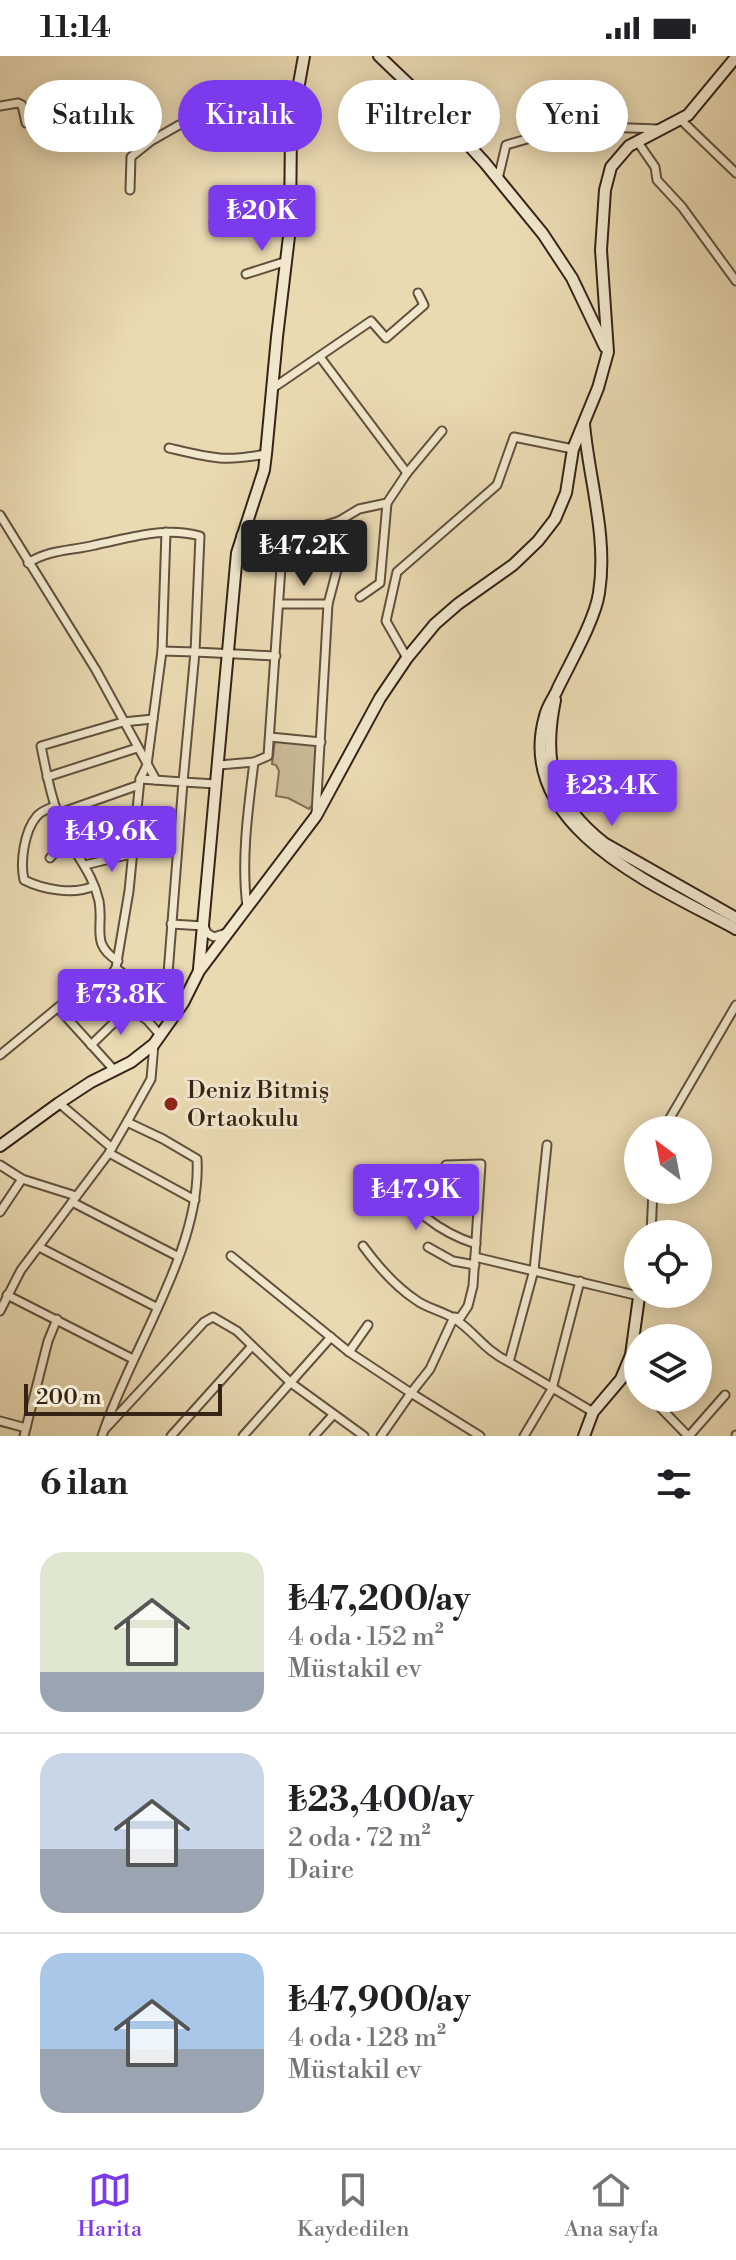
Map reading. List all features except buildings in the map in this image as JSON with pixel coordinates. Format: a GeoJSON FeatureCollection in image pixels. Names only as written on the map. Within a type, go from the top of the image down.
{"type":"FeatureCollection","features":[{"type":"Feature","properties":{"kind":"street"},"geometry":{"type":"LineString","coordinates":[[298,80],[302,56]]}},
{"type":"Feature","properties":{"kind":"street"},"geometry":{"type":"LineString","coordinates":[[379,56],[442,116],[543,234],[572,278],[608,352]]}},
{"type":"Feature","properties":{"kind":"street"},"geometry":{"type":"LineString","coordinates":[[2,1141],[91,1082],[115,1071],[157,1040],[183,1003],[199,971],[316,816],[380,698],[407,658],[435,624],[513,565],[555,519],[566,493],[573,449],[598,388],[608,352],[601,265],[607,178],[620,154],[637,141],[681,120],[698,105],[736,57]]}},
{"type":"Feature","properties":{"kind":"street"},"geometry":{"type":"LineString","coordinates":[[0,106],[18,103],[22,105],[24,114]]}},
{"type":"Feature","properties":{"kind":"street"},"geometry":{"type":"LineString","coordinates":[[681,120],[736,173]]}},
{"type":"Feature","properties":{"kind":"street"},"geometry":{"type":"LineString","coordinates":[[130,190],[131,157],[178,126]]}},
{"type":"Feature","properties":{"kind":"street"},"geometry":{"type":"LineString","coordinates":[[498,179],[506,145],[573,126],[664,129]]}},
{"type":"Feature","properties":{"kind":"street"},"geometry":{"type":"LineString","coordinates":[[637,141],[655,167],[657,180],[682,207],[736,281]]}},
{"type":"Feature","properties":{"kind":"street"},"geometry":{"type":"LineString","coordinates":[[199,971],[241,535],[264,470],[266,454],[287,261],[291,152]]}},
{"type":"Feature","properties":{"kind":"street"},"geometry":{"type":"LineString","coordinates":[[214,222],[290,204]]}},
{"type":"Feature","properties":{"kind":"street"},"geometry":{"type":"LineString","coordinates":[[246,274],[287,261]]}},
{"type":"Feature","properties":{"kind":"street"},"geometry":{"type":"LineString","coordinates":[[273,388],[371,321],[386,338],[424,305],[418,293]]}},
{"type":"Feature","properties":{"kind":"street"},"geometry":{"type":"LineString","coordinates":[[320,357],[407,473]]}},
{"type":"Feature","properties":{"kind":"street"},"geometry":{"type":"LineString","coordinates":[[584,421],[587,464],[601,542],[601,579],[593,615],[545,713],[540,737],[548,783],[566,818],[582,836],[624,866],[736,929]]}},
{"type":"Feature","properties":{"kind":"street"},"geometry":{"type":"LineString","coordinates":[[360,597],[380,583],[387,503],[442,431]]}},
{"type":"Feature","properties":{"kind":"street"},"geometry":{"type":"LineString","coordinates":[[407,658],[386,621],[397,572],[497,485],[514,437],[573,449]]}},
{"type":"Feature","properties":{"kind":"street"},"geometry":{"type":"LineString","coordinates":[[169,448],[216,459],[236,460],[266,454]]}},
{"type":"Feature","properties":{"kind":"street"},"geometry":{"type":"LineString","coordinates":[[241,535],[283,538],[339,521],[359,509],[387,503]]}},
{"type":"Feature","properties":{"kind":"street"},"geometry":{"type":"LineString","coordinates":[[0,515],[96,670],[156,780]]}},
{"type":"Feature","properties":{"kind":"street"},"geometry":{"type":"LineString","coordinates":[[316,816],[328,604],[342,551],[339,521]]}},
{"type":"Feature","properties":{"kind":"street"},"geometry":{"type":"LineString","coordinates":[[28,563],[47,553],[166,532],[200,536],[195,652],[166,999]]}},
{"type":"Feature","properties":{"kind":"street"},"geometry":{"type":"LineString","coordinates":[[1,1308],[39,1247],[110,1150],[151,1079],[157,1040],[147,1020],[103,987],[117,965],[129,891],[139,782],[147,765],[162,651],[166,532]]}},
{"type":"Feature","properties":{"kind":"street"},"geometry":{"type":"LineString","coordinates":[[219,765],[254,762],[268,756],[283,538]]}},
{"type":"Feature","properties":{"kind":"street"},"geometry":{"type":"LineString","coordinates":[[279,604],[328,604]]}},
{"type":"Feature","properties":{"kind":"street"},"geometry":{"type":"LineString","coordinates":[[162,651],[276,656]]}},
{"type":"Feature","properties":{"kind":"street"},"geometry":{"type":"LineString","coordinates":[[557,690],[550,759],[561,796],[573,814],[604,843],[736,918]]}},
{"type":"Feature","properties":{"kind":"street"},"geometry":{"type":"LineString","coordinates":[[153,719],[123,722],[41,746],[56,810],[68,838],[91,873],[102,917],[100,943],[105,953],[136,987],[183,1003]]}},
{"type":"Feature","properties":{"kind":"street"},"geometry":{"type":"LineString","coordinates":[[270,737],[321,742]]}},
{"type":"Feature","properties":{"kind":"street"},"geometry":{"type":"LineString","coordinates":[[47,777],[137,748]]}},
{"type":"Feature","properties":{"kind":"street"},"geometry":{"type":"LineString","coordinates":[[247,908],[243,878],[254,762]]}},
{"type":"Feature","properties":{"kind":"street"},"geometry":{"type":"LineString","coordinates":[[94,886],[79,892],[24,880],[21,854],[37,816],[139,782],[156,780],[216,784]]}},
{"type":"Feature","properties":{"kind":"street"},"geometry":{"type":"LineString","coordinates":[[50,858],[68,838]]}},
{"type":"Feature","properties":{"kind":"street"},"geometry":{"type":"LineString","coordinates":[[85,865],[131,854]]}},
{"type":"Feature","properties":{"kind":"street"},"geometry":{"type":"LineString","coordinates":[[171,924],[204,926]]}},
{"type":"Feature","properties":{"kind":"street"},"geometry":{"type":"LineString","coordinates":[[204,926],[207,933],[214,937],[230,930]]}},
{"type":"Feature","properties":{"kind":"street"},"geometry":{"type":"LineString","coordinates":[[0,1055],[73,995]]}},
{"type":"Feature","properties":{"kind":"street"},"geometry":{"type":"LineString","coordinates":[[671,1116],[736,1005]]}},
{"type":"Feature","properties":{"kind":"street"},"geometry":{"type":"LineString","coordinates":[[58,1008],[115,1071]]}},
{"type":"Feature","properties":{"kind":"street"},"geometry":{"type":"LineString","coordinates":[[91,1045],[129,1008]]}},
{"type":"Feature","properties":{"kind":"street"},"geometry":{"type":"LineString","coordinates":[[59,1103],[110,1150],[195,1200]]}},
{"type":"Feature","properties":{"kind":"street"},"geometry":{"type":"LineString","coordinates":[[103,1433],[177,1256],[195,1200],[197,1159],[127,1122]]}},
{"type":"Feature","properties":{"kind":"street"},"geometry":{"type":"LineString","coordinates":[[509,1362],[534,1270],[547,1145]]}},
{"type":"Feature","properties":{"kind":"street"},"geometry":{"type":"LineString","coordinates":[[446,1165],[481,1164],[475,1261],[468,1306],[460,1318],[454,1317]]}},
{"type":"Feature","properties":{"kind":"street"},"geometry":{"type":"LineString","coordinates":[[0,1165],[22,1179],[74,1199],[177,1256]]}},
{"type":"Feature","properties":{"kind":"street"},"geometry":{"type":"LineString","coordinates":[[386,1177],[427,1221],[476,1244]]}},
{"type":"Feature","properties":{"kind":"street"},"geometry":{"type":"LineString","coordinates":[[0,1212],[22,1179]]}},
{"type":"Feature","properties":{"kind":"street"},"geometry":{"type":"LineString","coordinates":[[363,1246],[374,1261],[418,1303],[454,1317],[494,1355],[593,1412]]}},
{"type":"Feature","properties":{"kind":"street"},"geometry":{"type":"LineString","coordinates":[[39,1247],[156,1307]]}},
{"type":"Feature","properties":{"kind":"street"},"geometry":{"type":"LineString","coordinates":[[428,1247],[453,1261],[475,1261],[534,1270],[624,1292]]}},
{"type":"Feature","properties":{"kind":"street"},"geometry":{"type":"LineString","coordinates":[[231,1256],[349,1352],[480,1436]]}},
{"type":"Feature","properties":{"kind":"street"},"geometry":{"type":"LineString","coordinates":[[524,1436],[552,1389],[580,1281]]}},
{"type":"Feature","properties":{"kind":"street"},"geometry":{"type":"LineString","coordinates":[[7,1295],[133,1359]]}},
{"type":"Feature","properties":{"kind":"street"},"geometry":{"type":"LineString","coordinates":[[103,1433],[213,1317],[228,1324],[291,1383],[364,1436]]}},
{"type":"Feature","properties":{"kind":"street"},"geometry":{"type":"LineString","coordinates":[[381,1436],[430,1369],[454,1317]]}},
{"type":"Feature","properties":{"kind":"street"},"geometry":{"type":"LineString","coordinates":[[0,1421],[25,1432],[48,1341],[57,1319]]}},
{"type":"Feature","properties":{"kind":"street"},"geometry":{"type":"LineString","coordinates":[[349,1352],[368,1325]]}},
{"type":"Feature","properties":{"kind":"street"},"geometry":{"type":"LineString","coordinates":[[243,1436],[331,1337]]}},
{"type":"Feature","properties":{"kind":"street"},"geometry":{"type":"LineString","coordinates":[[171,1436],[252,1346]]}},
{"type":"Feature","properties":{"kind":"street"},"geometry":{"type":"LineString","coordinates":[[584,1436],[593,1412],[624,1371]]}},
{"type":"Feature","properties":{"kind":"street"},"geometry":{"type":"LineString","coordinates":[[665,1412],[689,1436],[725,1395]]}},
{"type":"Feature","properties":{"kind":"street"},"geometry":{"type":"LineString","coordinates":[[314,1436],[333,1415]]}},
{"type":"Feature","properties":{"kind":"shaded area"},"geometry":{"type":"Polygon","coordinates":[[[275,741],[316,745],[314,803],[309,809],[288,798],[276,796],[279,771],[272,764],[275,741]]]}},
{"type":"Feature","properties":{"kind":"place","name":"Deniz Bitmiş Ortaokulu"},"geometry":{"type":"Point","coordinates":[171,1104]}}]}
